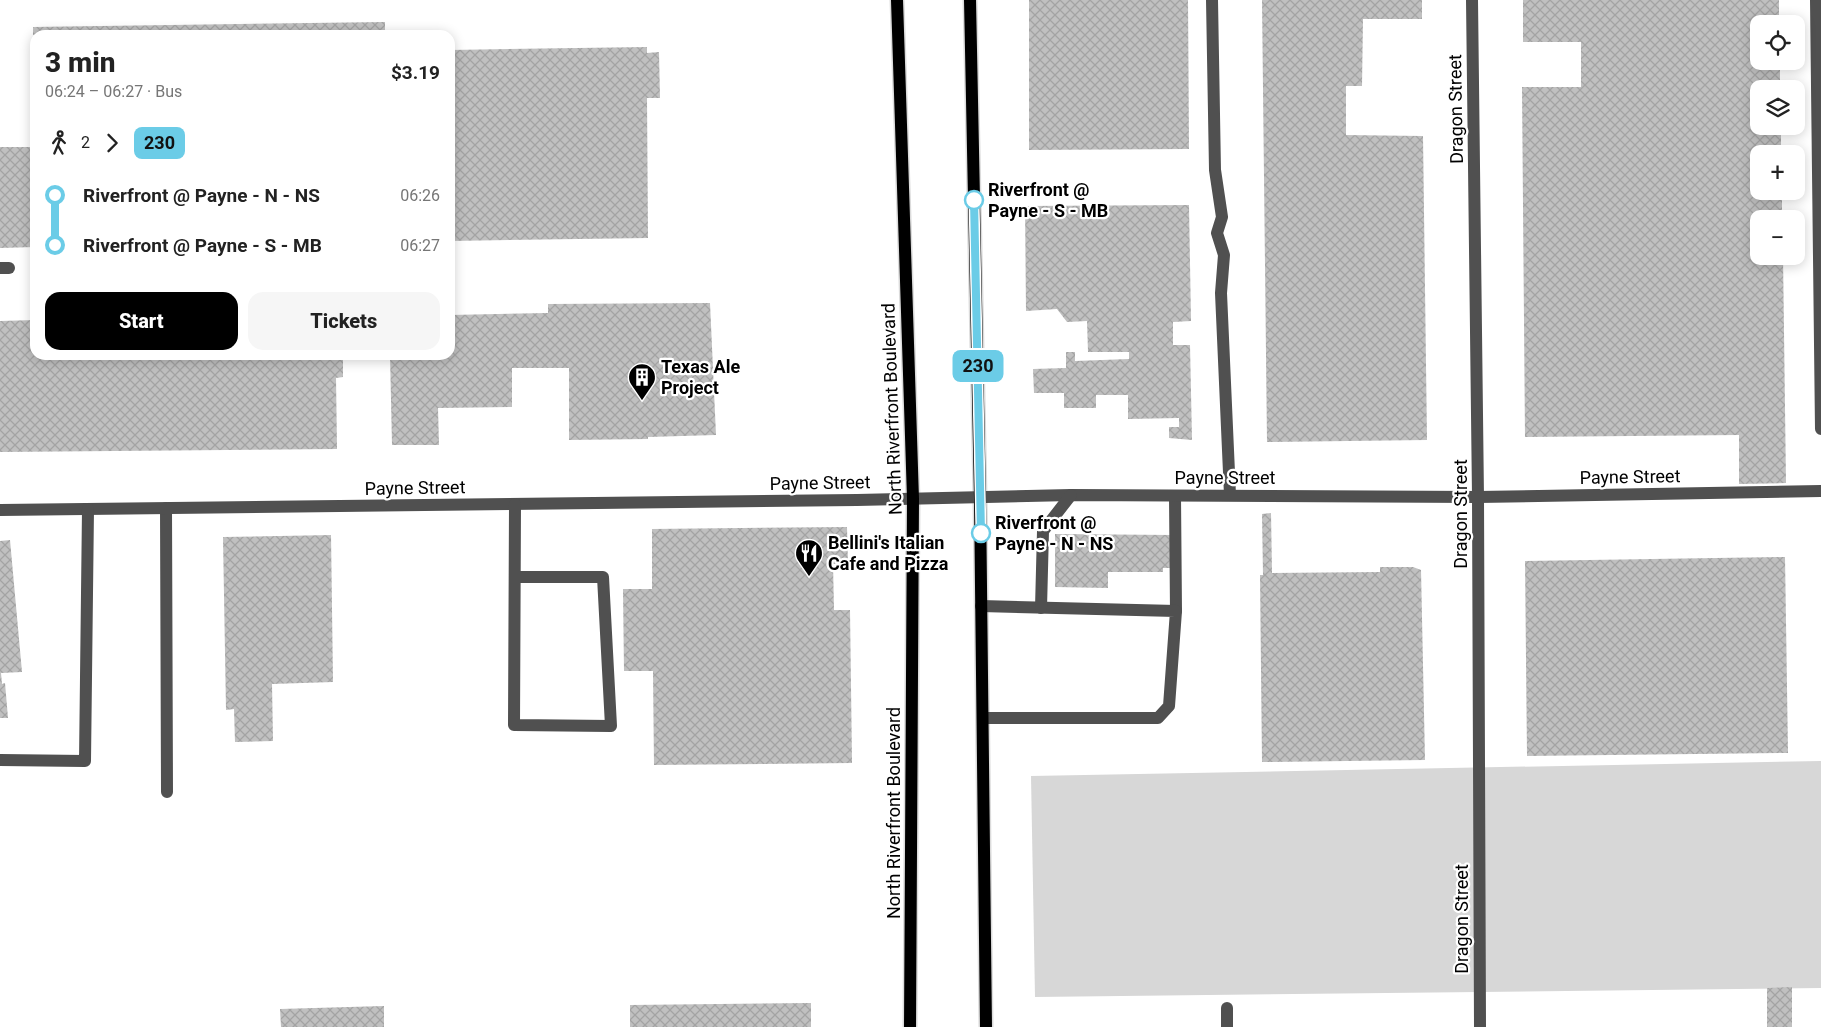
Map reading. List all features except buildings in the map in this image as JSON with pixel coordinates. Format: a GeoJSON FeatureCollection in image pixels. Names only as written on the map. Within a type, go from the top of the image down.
{"type":"FeatureCollection","features":[{"type":"Feature","properties":{"kind":"main road","name":"North Riverfront Boulevard"},"geometry":{"type":"LineString","coordinates":[[897,0],[913,499],[910,1027]]}},
{"type":"Feature","properties":{"kind":"main road"},"geometry":{"type":"LineString","coordinates":[[970,0],[982,606],[986,1027]]}},
{"type":"Feature","properties":{"kind":"street"},"geometry":{"type":"LineString","coordinates":[[1212,0],[1215,170],[1222,216],[1217,233],[1224,255],[1221,293],[1230,495]]}},
{"type":"Feature","properties":{"kind":"street","name":"Dragon Street"},"geometry":{"type":"LineString","coordinates":[[1472,0],[1478,497],[1480,1027]]}},
{"type":"Feature","properties":{"kind":"street"},"geometry":{"type":"LineString","coordinates":[[1816,0],[1821,429]]}},
{"type":"Feature","properties":{"kind":"street","name":"Payne Street"},"geometry":{"type":"LineString","coordinates":[[0,510],[913,499],[1071,495],[1478,497],[1821,491]]}},
{"type":"Feature","properties":{"kind":"street"},"geometry":{"type":"LineString","coordinates":[[1040,608],[1044,530],[1071,495]]}},
{"type":"Feature","properties":{"kind":"street"},"geometry":{"type":"LineString","coordinates":[[982,718],[1158,718],[1169,706],[1176,611],[1175,496]]}},
{"type":"Feature","properties":{"kind":"street"},"geometry":{"type":"LineString","coordinates":[[515,504],[514,724],[611,726],[603,577],[515,577]]}},
{"type":"Feature","properties":{"kind":"street"},"geometry":{"type":"LineString","coordinates":[[166,508],[167,792]]}},
{"type":"Feature","properties":{"kind":"street"},"geometry":{"type":"LineString","coordinates":[[0,760],[84,761],[88,509]]}},
{"type":"Feature","properties":{"kind":"street"},"geometry":{"type":"LineString","coordinates":[[982,606],[1176,611]]}},
{"type":"Feature","properties":{"kind":"street"},"geometry":{"type":"LineString","coordinates":[[1227,1008],[1227,1027]]}},
{"type":"Feature","properties":{"kind":"shaded area"},"geometry":{"type":"Polygon","coordinates":[[[1821,761],[1821,988],[1035,997],[1031,776],[1821,761]]]}},
{"type":"Feature","properties":{"kind":"bus line","name":"230"},"geometry":{"type":"LineString","coordinates":[[974,200],[981,533]]}},
{"type":"Feature","properties":{"kind":"place","name":"Riverfront @ Payne - S - MB"},"geometry":{"type":"Point","coordinates":[974,200]}},
{"type":"Feature","properties":{"kind":"place","name":"Texas Ale Project"},"geometry":{"type":"Point","coordinates":[642,401]}},
{"type":"Feature","properties":{"kind":"place","name":"Riverfront @ Payne - N - NS"},"geometry":{"type":"Point","coordinates":[981,533]}},
{"type":"Feature","properties":{"kind":"place","name":"Bellini's Italian Cafe and Pizza"},"geometry":{"type":"Point","coordinates":[809,577]}}]}
